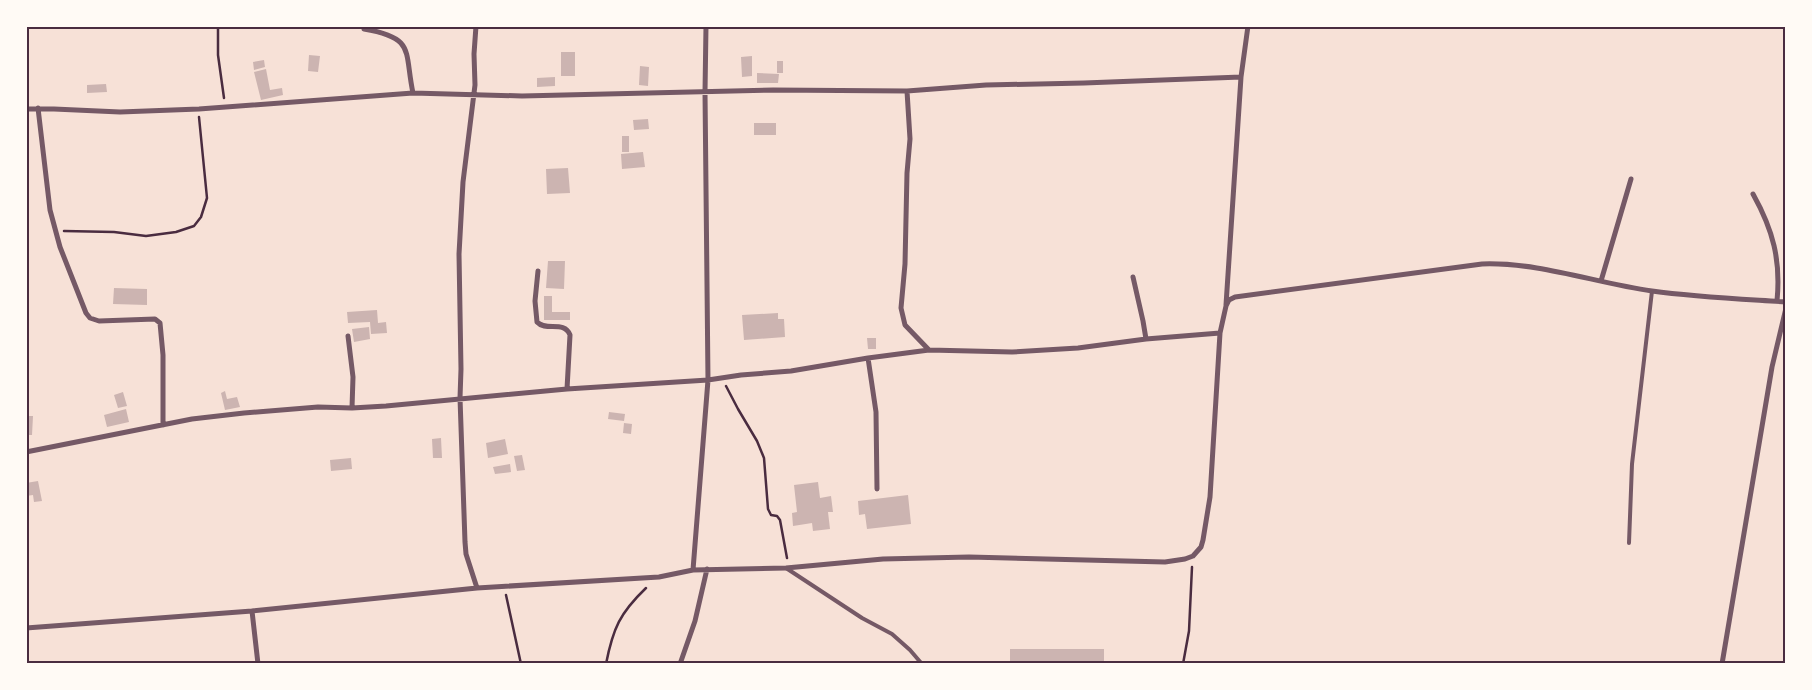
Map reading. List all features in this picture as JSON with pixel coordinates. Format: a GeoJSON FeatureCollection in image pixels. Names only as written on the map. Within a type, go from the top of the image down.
{"type":"FeatureCollection","features":[{"type":"Feature","properties":{"kind":"street"},"geometry":{"type":"LineString","coordinates":[[476,26],[474,94],[463,182],[460,245],[460,398],[466,554],[477,588]]}},
{"type":"Feature","properties":{"kind":"street"},"geometry":{"type":"LineString","coordinates":[[693,570],[708,380],[706,26]]}},
{"type":"Feature","properties":{"kind":"street"},"geometry":{"type":"LineString","coordinates":[[26,628],[252,611],[477,588],[659,578],[693,570],[707,569],[788,568],[883,559],[969,557],[1165,562],[1192,556],[1201,547],[1210,497],[1220,333],[1226,306],[1241,77],[1248,26]]}},
{"type":"Feature","properties":{"kind":"street"},"geometry":{"type":"LineString","coordinates":[[364,29],[393,36],[404,46],[408,58],[413,93]]}},
{"type":"Feature","properties":{"kind":"street"},"geometry":{"type":"LineString","coordinates":[[26,109],[120,112],[199,109],[413,93],[522,96],[772,90],[907,90],[986,85],[1241,77]]}},
{"type":"Feature","properties":{"kind":"street"},"geometry":{"type":"LineString","coordinates":[[907,90],[910,139],[901,308],[905,325],[928,350]]}},
{"type":"Feature","properties":{"kind":"street"},"geometry":{"type":"LineString","coordinates":[[38,108],[50,210],[60,247],[86,313],[90,318],[99,321],[155,319],[160,321],[163,356],[163,425]]}},
{"type":"Feature","properties":{"kind":"street"},"geometry":{"type":"LineString","coordinates":[[1601,282],[1631,178]]}},
{"type":"Feature","properties":{"kind":"street"},"geometry":{"type":"LineString","coordinates":[[1753,194],[1764,214],[1777,254],[1779,280],[1777,301]]}},
{"type":"Feature","properties":{"kind":"street"},"geometry":{"type":"LineString","coordinates":[[1226,306],[1235,297],[1482,264],[1504,263],[1536,266],[1601,282],[1652,291],[1786,302]]}},
{"type":"Feature","properties":{"kind":"street"},"geometry":{"type":"LineString","coordinates":[[538,271],[535,301],[537,322],[542,326],[564,328],[569,333],[567,388]]}},
{"type":"Feature","properties":{"kind":"street"},"geometry":{"type":"LineString","coordinates":[[1133,277],[1146,338]]}},
{"type":"Feature","properties":{"kind":"street"},"geometry":{"type":"LineString","coordinates":[[1722,664],[1772,367],[1786,308]]}},
{"type":"Feature","properties":{"kind":"street"},"geometry":{"type":"LineString","coordinates":[[26,452],[192,419],[244,413],[318,408],[352,408],[567,388],[708,380],[791,371],[928,350],[1012,352],[1078,348],[1146,338],[1220,333]]}},
{"type":"Feature","properties":{"kind":"street"},"geometry":{"type":"LineString","coordinates":[[348,336],[353,378],[352,408]]}},
{"type":"Feature","properties":{"kind":"street"},"geometry":{"type":"LineString","coordinates":[[868,358],[876,412],[877,489]]}},
{"type":"Feature","properties":{"kind":"street"},"geometry":{"type":"LineString","coordinates":[[680,664],[695,621],[707,569]]}},
{"type":"Feature","properties":{"kind":"street"},"geometry":{"type":"LineString","coordinates":[[252,611],[258,664]]}},
{"type":"Feature","properties":{"kind":"lane"},"geometry":{"type":"LineString","coordinates":[[1629,543],[1632,464],[1652,291]]}},
{"type":"Feature","properties":{"kind":"lane"},"geometry":{"type":"LineString","coordinates":[[788,568],[862,618],[892,634],[922,664]]}},
{"type":"Feature","properties":{"kind":"path"},"geometry":{"type":"LineString","coordinates":[[218,26],[218,55],[225,107]]}},
{"type":"Feature","properties":{"kind":"path"},"geometry":{"type":"LineString","coordinates":[[55,229],[73,232],[114,232],[146,236],[176,232],[194,226],[202,217],[207,198],[199,109]]}},
{"type":"Feature","properties":{"kind":"path"},"geometry":{"type":"LineString","coordinates":[[722,378],[757,441],[764,458],[768,509],[771,515],[777,516],[780,520],[788,568]]}},
{"type":"Feature","properties":{"kind":"path"},"geometry":{"type":"LineString","coordinates":[[1183,664],[1189,631],[1192,556]]}},
{"type":"Feature","properties":{"kind":"path"},"geometry":{"type":"LineString","coordinates":[[606,664],[613,635],[620,617],[627,607],[659,578]]}},
{"type":"Feature","properties":{"kind":"path"},"geometry":{"type":"LineString","coordinates":[[504,586],[521,664]]}},
{"type":"Feature","properties":{"kind":"building"},"geometry":{"type":"Polygon","coordinates":[[[561,52],[575,52],[575,76],[561,76],[561,52]]]}},
{"type":"Feature","properties":{"kind":"building"},"geometry":{"type":"Polygon","coordinates":[[[309,55],[320,56],[318,72],[308,71],[309,55]]]}},
{"type":"Feature","properties":{"kind":"building"},"geometry":{"type":"Polygon","coordinates":[[[752,56],[752,76],[742,77],[741,57],[752,56]]]}},
{"type":"Feature","properties":{"kind":"building"},"geometry":{"type":"Polygon","coordinates":[[[264,60],[265,67],[254,70],[253,62],[264,60]]]}},
{"type":"Feature","properties":{"kind":"building"},"geometry":{"type":"Polygon","coordinates":[[[777,61],[783,61],[783,73],[777,73],[777,61]]]}},
{"type":"Feature","properties":{"kind":"building"},"geometry":{"type":"Polygon","coordinates":[[[640,66],[649,67],[648,86],[639,85],[640,66]]]}},
{"type":"Feature","properties":{"kind":"building"},"geometry":{"type":"Polygon","coordinates":[[[266,69],[270,90],[282,88],[283,95],[261,100],[254,72],[266,69]]]}},
{"type":"Feature","properties":{"kind":"building"},"geometry":{"type":"Polygon","coordinates":[[[757,73],[779,74],[778,83],[757,83],[757,73]]]}},
{"type":"Feature","properties":{"kind":"building"},"geometry":{"type":"Polygon","coordinates":[[[555,77],[555,86],[537,87],[537,78],[555,77]]]}},
{"type":"Feature","properties":{"kind":"building"},"geometry":{"type":"Polygon","coordinates":[[[106,84],[107,92],[87,93],[87,85],[106,84]]]}},
{"type":"Feature","properties":{"kind":"building"},"geometry":{"type":"Polygon","coordinates":[[[648,119],[649,129],[634,130],[633,120],[648,119]]]}},
{"type":"Feature","properties":{"kind":"building"},"geometry":{"type":"Polygon","coordinates":[[[754,123],[776,123],[776,135],[754,135],[754,123]]]}},
{"type":"Feature","properties":{"kind":"building"},"geometry":{"type":"Polygon","coordinates":[[[622,136],[629,136],[629,152],[622,152],[622,136]]]}},
{"type":"Feature","properties":{"kind":"building"},"geometry":{"type":"Polygon","coordinates":[[[643,152],[645,167],[622,169],[621,154],[643,152]]]}},
{"type":"Feature","properties":{"kind":"building"},"geometry":{"type":"Polygon","coordinates":[[[568,168],[570,193],[547,194],[546,169],[568,168]]]}},
{"type":"Feature","properties":{"kind":"building"},"geometry":{"type":"Polygon","coordinates":[[[548,261],[565,261],[564,289],[546,288],[548,261]]]}},
{"type":"Feature","properties":{"kind":"building"},"geometry":{"type":"Polygon","coordinates":[[[114,288],[147,289],[147,305],[113,304],[114,288]]]}},
{"type":"Feature","properties":{"kind":"building"},"geometry":{"type":"Polygon","coordinates":[[[544,296],[552,296],[552,312],[570,312],[570,320],[544,320],[544,296]]]}},
{"type":"Feature","properties":{"kind":"building"},"geometry":{"type":"Polygon","coordinates":[[[377,310],[378,323],[386,322],[387,333],[371,334],[370,322],[348,323],[347,312],[377,310]]]}},
{"type":"Feature","properties":{"kind":"building"},"geometry":{"type":"Polygon","coordinates":[[[778,313],[778,319],[784,319],[785,337],[744,340],[742,315],[778,313]]]}},
{"type":"Feature","properties":{"kind":"building"},"geometry":{"type":"Polygon","coordinates":[[[369,327],[370,339],[354,342],[352,329],[369,327]]]}},
{"type":"Feature","properties":{"kind":"building"},"geometry":{"type":"Polygon","coordinates":[[[867,338],[876,338],[876,349],[868,349],[867,338]]]}},
{"type":"Feature","properties":{"kind":"building"},"geometry":{"type":"Polygon","coordinates":[[[225,391],[227,399],[237,397],[240,407],[225,410],[221,393],[225,391]]]}},
{"type":"Feature","properties":{"kind":"building"},"geometry":{"type":"Polygon","coordinates":[[[123,392],[127,406],[118,408],[114,395],[123,392]]]}},
{"type":"Feature","properties":{"kind":"building"},"geometry":{"type":"Polygon","coordinates":[[[126,409],[129,422],[107,427],[104,415],[126,409]]]}},
{"type":"Feature","properties":{"kind":"building"},"geometry":{"type":"Polygon","coordinates":[[[609,412],[625,414],[624,421],[608,419],[609,412]]]}},
{"type":"Feature","properties":{"kind":"building"},"geometry":{"type":"Polygon","coordinates":[[[26,416],[33,416],[32,435],[26,435],[26,416]]]}},
{"type":"Feature","properties":{"kind":"building"},"geometry":{"type":"Polygon","coordinates":[[[624,423],[632,424],[631,434],[623,433],[624,423]]]}},
{"type":"Feature","properties":{"kind":"building"},"geometry":{"type":"Polygon","coordinates":[[[441,438],[442,458],[433,458],[432,439],[441,438]]]}},
{"type":"Feature","properties":{"kind":"building"},"geometry":{"type":"Polygon","coordinates":[[[505,439],[508,454],[488,458],[486,443],[505,439]]]}},
{"type":"Feature","properties":{"kind":"building"},"geometry":{"type":"Polygon","coordinates":[[[522,455],[525,470],[517,471],[514,456],[522,455]]]}},
{"type":"Feature","properties":{"kind":"building"},"geometry":{"type":"Polygon","coordinates":[[[351,458],[352,469],[331,471],[330,460],[351,458]]]}},
{"type":"Feature","properties":{"kind":"building"},"geometry":{"type":"Polygon","coordinates":[[[510,464],[511,472],[495,474],[493,467],[510,464]]]}},
{"type":"Feature","properties":{"kind":"building"},"geometry":{"type":"Polygon","coordinates":[[[38,481],[42,501],[34,502],[33,495],[26,496],[26,483],[38,481]]]}},
{"type":"Feature","properties":{"kind":"building"},"geometry":{"type":"Polygon","coordinates":[[[818,482],[820,498],[831,496],[833,512],[828,512],[830,529],[813,531],[812,523],[793,526],[792,513],[797,512],[794,485],[818,482]]]}},
{"type":"Feature","properties":{"kind":"building"},"geometry":{"type":"Polygon","coordinates":[[[908,495],[911,524],[867,529],[865,514],[859,515],[858,501],[908,495]]]}},
{"type":"Feature","properties":{"kind":"building"},"geometry":{"type":"Polygon","coordinates":[[[1010,649],[1104,649],[1104,664],[1010,664],[1010,649]]]}}]}
